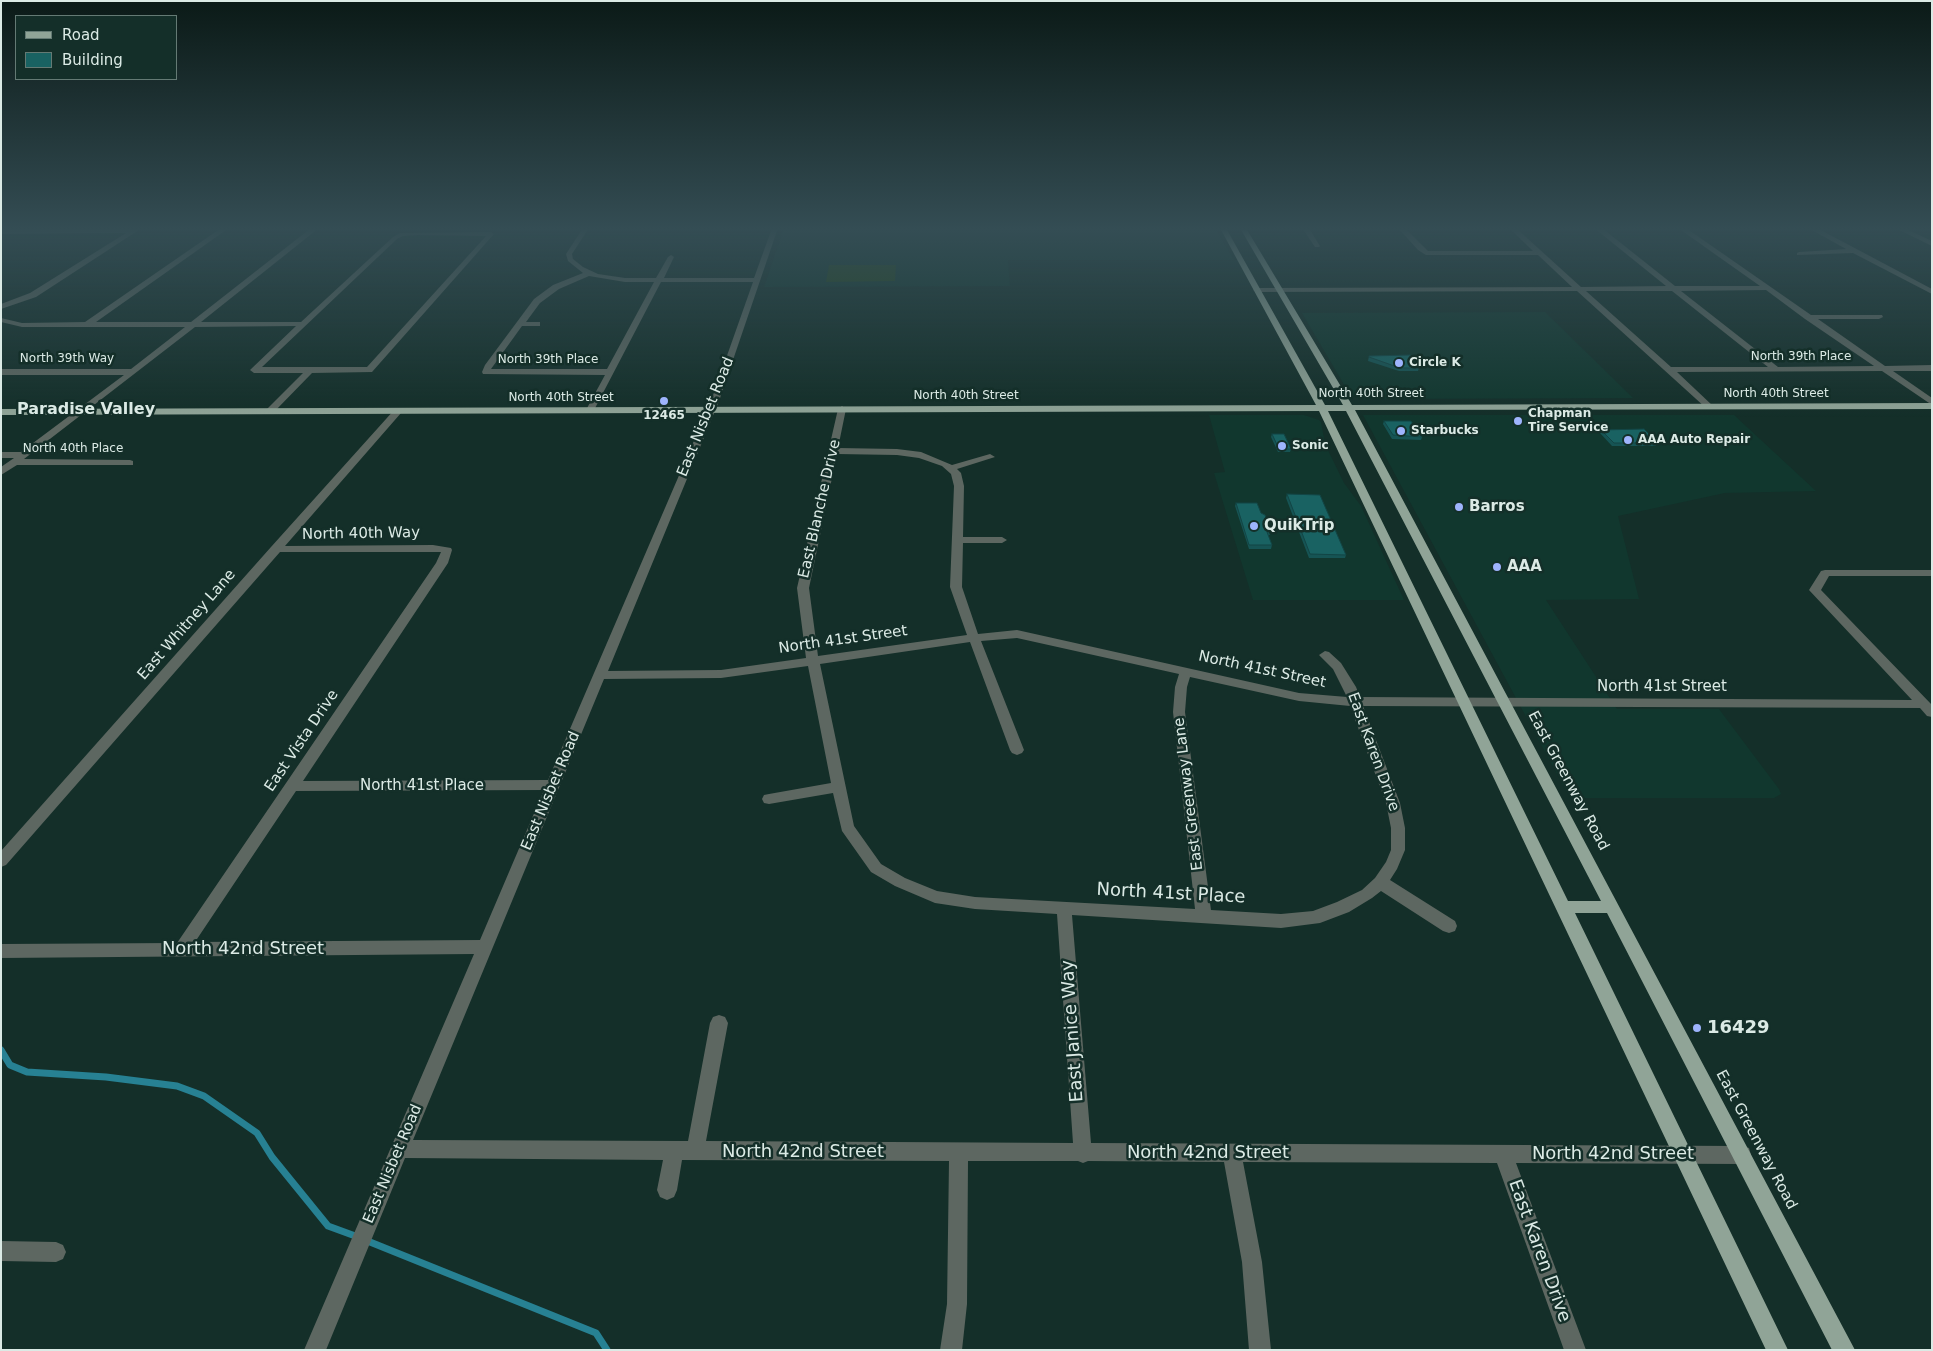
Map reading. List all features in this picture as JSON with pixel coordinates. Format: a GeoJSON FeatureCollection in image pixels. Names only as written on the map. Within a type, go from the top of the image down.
{"type":"FeatureCollection","features":[{"type":"Feature","properties":{"kind":"main road","name":"East Greenway Road"},"geometry":{"type":"LineString","coordinates":[[1258,291],[1322,407],[1777,1350]]}},
{"type":"Feature","properties":{"kind":"main road","name":"East Greenway Road"},"geometry":{"type":"LineString","coordinates":[[1281,291],[1349,407],[1844,1350]]}},
{"type":"Feature","properties":{"kind":"main road","name":"North 40th Street"},"geometry":{"type":"LineString","coordinates":[[1,412],[1932,404]]}},
{"type":"Feature","properties":{"kind":"main road"},"geometry":{"type":"LineString","coordinates":[[1563,907],[1612,907]]}},
{"type":"Feature","properties":{"kind":"street"},"geometry":{"type":"LineString","coordinates":[[1,308],[39,291]]}},
{"type":"Feature","properties":{"kind":"street"},"geometry":{"type":"LineString","coordinates":[[87,325],[136,291]]}},
{"type":"Feature","properties":{"kind":"street"},"geometry":{"type":"LineString","coordinates":[[1,472],[82,412],[235,291]]}},
{"type":"Feature","properties":{"kind":"street"},"geometry":{"type":"LineString","coordinates":[[339,291],[254,370],[369,370],[440,291]]}},
{"type":"Feature","properties":{"kind":"street"},"geometry":{"type":"LineString","coordinates":[[519,324],[531,306],[549,291]]}},
{"type":"Feature","properties":{"kind":"street"},"geometry":{"type":"LineString","coordinates":[[590,410],[653,291]]}},
{"type":"Feature","properties":{"kind":"street","name":"East Nisbet Road"},"geometry":{"type":"LineString","coordinates":[[315,1350],[374,1206],[601,675],[711,409],[752,291]]}},
{"type":"Feature","properties":{"kind":"street"},"geometry":{"type":"LineString","coordinates":[[1583,291],[1709,406]]}},
{"type":"Feature","properties":{"kind":"street"},"geometry":{"type":"LineString","coordinates":[[1678,291],[1777,370]]}},
{"type":"Feature","properties":{"kind":"street"},"geometry":{"type":"LineString","coordinates":[[1771,291],[1932,404]]}},
{"type":"Feature","properties":{"kind":"street"},"geometry":{"type":"LineString","coordinates":[[1808,317],[1879,317]]}},
{"type":"Feature","properties":{"kind":"street"},"geometry":{"type":"LineString","coordinates":[[1,320],[22,324],[87,325],[303,324]]}},
{"type":"Feature","properties":{"kind":"street"},"geometry":{"type":"LineString","coordinates":[[519,324],[537,324]]}},
{"type":"Feature","properties":{"kind":"street","name":"North 39th Place"},"geometry":{"type":"LineString","coordinates":[[519,324],[486,372],[610,372]]}},
{"type":"Feature","properties":{"kind":"street","name":"North 39th Place"},"geometry":{"type":"LineString","coordinates":[[1670,370],[1932,368]]}},
{"type":"Feature","properties":{"kind":"street"},"geometry":{"type":"LineString","coordinates":[[270,411],[309,371]]}},
{"type":"Feature","properties":{"kind":"street","name":"North 39th Way"},"geometry":{"type":"LineString","coordinates":[[1,372],[133,372]]}},
{"type":"Feature","properties":{"kind":"street","name":"East Blanche Drive"},"geometry":{"type":"LineString","coordinates":[[842,409],[802,588],[813,661],[847,827],[876,868]]}},
{"type":"Feature","properties":{"kind":"street","name":"East Whitney Lane"},"geometry":{"type":"LineString","coordinates":[[1,861],[398,411]]}},
{"type":"Feature","properties":{"kind":"street"},"geometry":{"type":"LineString","coordinates":[[833,451],[907,452],[934,458],[951,468],[958,478],[956,587],[1017,750]]}},
{"type":"Feature","properties":{"kind":"street","name":"North 40th Place"},"geometry":{"type":"LineString","coordinates":[[1,455],[24,455]]}},
{"type":"Feature","properties":{"kind":"street"},"geometry":{"type":"LineString","coordinates":[[951,468],[990,457]]}},
{"type":"Feature","properties":{"kind":"street","name":"North 40th Place"},"geometry":{"type":"LineString","coordinates":[[15,462],[130,463]]}},
{"type":"Feature","properties":{"kind":"street"},"geometry":{"type":"LineString","coordinates":[[957,540],[1002,540]]}},
{"type":"Feature","properties":{"kind":"street","name":"North 40th Way"},"geometry":{"type":"LineString","coordinates":[[276,550],[433,548],[447,550]]}},
{"type":"Feature","properties":{"kind":"street","name":"East Vista Drive"},"geometry":{"type":"LineString","coordinates":[[182,949],[442,563],[447,550]]}},
{"type":"Feature","properties":{"kind":"street"},"geometry":{"type":"LineString","coordinates":[[1927,709],[1815,590],[1825,573],[1932,573]]}},
{"type":"Feature","properties":{"kind":"street","name":"North 41st Street"},"geometry":{"type":"LineString","coordinates":[[601,675],[721,674],[974,638],[1016,634],[1300,697],[1355,701],[1927,709]]}},
{"type":"Feature","properties":{"kind":"street","name":"East Karen Drive"},"geometry":{"type":"LineString","coordinates":[[1325,655],[1338,666],[1355,701],[1393,803],[1398,828],[1398,850],[1392,865],[1380,882]]}},
{"type":"Feature","properties":{"kind":"street","name":"East Greenway Lane"},"geometry":{"type":"LineString","coordinates":[[1186,671],[1181,686],[1179,712],[1204,917]]}},
{"type":"Feature","properties":{"kind":"street","name":"North 41st Place"},"geometry":{"type":"LineString","coordinates":[[292,786],[553,785]]}},
{"type":"Feature","properties":{"kind":"street"},"geometry":{"type":"LineString","coordinates":[[769,799],[838,787]]}},
{"type":"Feature","properties":{"kind":"street","name":"North 41st Place"},"geometry":{"type":"LineString","coordinates":[[876,868],[900,882],[935,897],[975,903],[1281,921],[1314,918],[1344,907],[1367,894],[1380,882]]}},
{"type":"Feature","properties":{"kind":"street"},"geometry":{"type":"LineString","coordinates":[[1380,882],[1449,926]]}},
{"type":"Feature","properties":{"kind":"street","name":"East Janice Way"},"geometry":{"type":"LineString","coordinates":[[1064,908],[1083,1154]]}},
{"type":"Feature","properties":{"kind":"street","name":"North 42nd Street"},"geometry":{"type":"LineString","coordinates":[[1,951],[486,947]]}},
{"type":"Feature","properties":{"kind":"street"},"geometry":{"type":"LineString","coordinates":[[695,1151],[719,1023]]}},
{"type":"Feature","properties":{"kind":"street","name":"North 42nd Street"},"geometry":{"type":"LineString","coordinates":[[399,1149],[1083,1154],[1232,1152],[1742,1155]]}},
{"type":"Feature","properties":{"kind":"street"},"geometry":{"type":"LineString","coordinates":[[667,1190],[674,1150]]}},
{"type":"Feature","properties":{"kind":"street"},"geometry":{"type":"LineString","coordinates":[[1232,1152],[1252,1262],[1260,1350]]}},
{"type":"Feature","properties":{"kind":"street"},"geometry":{"type":"LineString","coordinates":[[951,1350],[957,1304],[959,1153]]}},
{"type":"Feature","properties":{"kind":"street","name":"East Karen Drive"},"geometry":{"type":"LineString","coordinates":[[1503,1153],[1575,1350]]}},
{"type":"Feature","properties":{"kind":"street"},"geometry":{"type":"LineString","coordinates":[[1,1251],[56,1252]]}},
{"type":"Feature","properties":{"kind":"shaded area"},"geometry":{"type":"Polygon","coordinates":[[[1545,312],[1633,398],[1365,399],[1356,397],[1349,393],[1302,313],[1545,312]]]}},
{"type":"Feature","properties":{"kind":"shaded area"},"geometry":{"type":"Polygon","coordinates":[[[1209,415],[1304,415],[1319,420],[1325,444],[1344,483],[1361,506],[1404,600],[1253,600],[1214,473],[1225,472],[1209,415]]]}},
{"type":"Feature","properties":{"kind":"shaded area"},"geometry":{"type":"Polygon","coordinates":[[[1363,415],[1734,415],[1816,491],[1725,493],[1618,516],[1639,599],[1546,600],[1617,709],[1719,709],[1781,794],[1774,798],[1570,798],[1363,415]]]}},
{"type":"Feature","properties":{"kind":"building"},"geometry":{"type":"Polygon","coordinates":[[[1410,355],[1419,368],[1400,368],[1369,357],[1369,356],[1410,355]]]}},
{"type":"Feature","properties":{"kind":"building","name":"Starbucks"},"geometry":{"type":"Polygon","coordinates":[[[1384,421],[1411,421],[1422,437],[1393,435],[1384,421]]]}},
{"type":"Feature","properties":{"kind":"building","name":"AAA Auto Repair"},"geometry":{"type":"Polygon","coordinates":[[[1644,429],[1658,443],[1614,443],[1601,430],[1644,429]]]}},
{"type":"Feature","properties":{"kind":"building","name":"Sonic"},"geometry":{"type":"Polygon","coordinates":[[[1272,434],[1284,434],[1291,449],[1279,449],[1272,434]]]}},
{"type":"Feature","properties":{"kind":"building","name":"QuikTrip"},"geometry":{"type":"Polygon","coordinates":[[[1287,494],[1320,495],[1346,555],[1310,554],[1287,494]]]}},
{"type":"Feature","properties":{"kind":"building","name":"QuikTrip"},"geometry":{"type":"Polygon","coordinates":[[[1236,503],[1257,503],[1261,513],[1265,515],[1270,531],[1267,532],[1272,545],[1249,545],[1236,503]]]}},
{"type":"Feature","properties":{"kind":"waterway"},"geometry":{"type":"LineString","coordinates":[[1,1050],[10,1065],[27,1072],[106,1077],[177,1086],[204,1096],[257,1133],[272,1157],[328,1226],[358,1237]]}},
{"type":"Feature","properties":{"kind":"waterway"},"geometry":{"type":"LineString","coordinates":[[365,1240],[596,1333],[607,1350]]}},
{"type":"Feature","properties":{"kind":"place","name":"Circle K"},"geometry":{"type":"Point","coordinates":[1399,363]}},
{"type":"Feature","properties":{"kind":"place","name":"12465"},"geometry":{"type":"Point","coordinates":[664,401]}},
{"type":"Feature","properties":{"kind":"place","name":"Chapman Tire Service"},"geometry":{"type":"Point","coordinates":[1518,421]}},
{"type":"Feature","properties":{"kind":"place","name":"Starbucks"},"geometry":{"type":"Point","coordinates":[1401,431]}},
{"type":"Feature","properties":{"kind":"place","name":"AAA Auto Repair"},"geometry":{"type":"Point","coordinates":[1628,440]}},
{"type":"Feature","properties":{"kind":"place","name":"Sonic"},"geometry":{"type":"Point","coordinates":[1282,446]}},
{"type":"Feature","properties":{"kind":"place","name":"Barros"},"geometry":{"type":"Point","coordinates":[1459,507]}},
{"type":"Feature","properties":{"kind":"place","name":"QuikTrip"},"geometry":{"type":"Point","coordinates":[1254,526]}},
{"type":"Feature","properties":{"kind":"place","name":"AAA"},"geometry":{"type":"Point","coordinates":[1497,567]}},
{"type":"Feature","properties":{"kind":"place","name":"16429"},"geometry":{"type":"Point","coordinates":[1697,1028]}},
{"type":"Feature","properties":{"kind":"district","name":"Paradise Valley"},"geometry":{"type":"Point","coordinates":[86,410]}}]}
